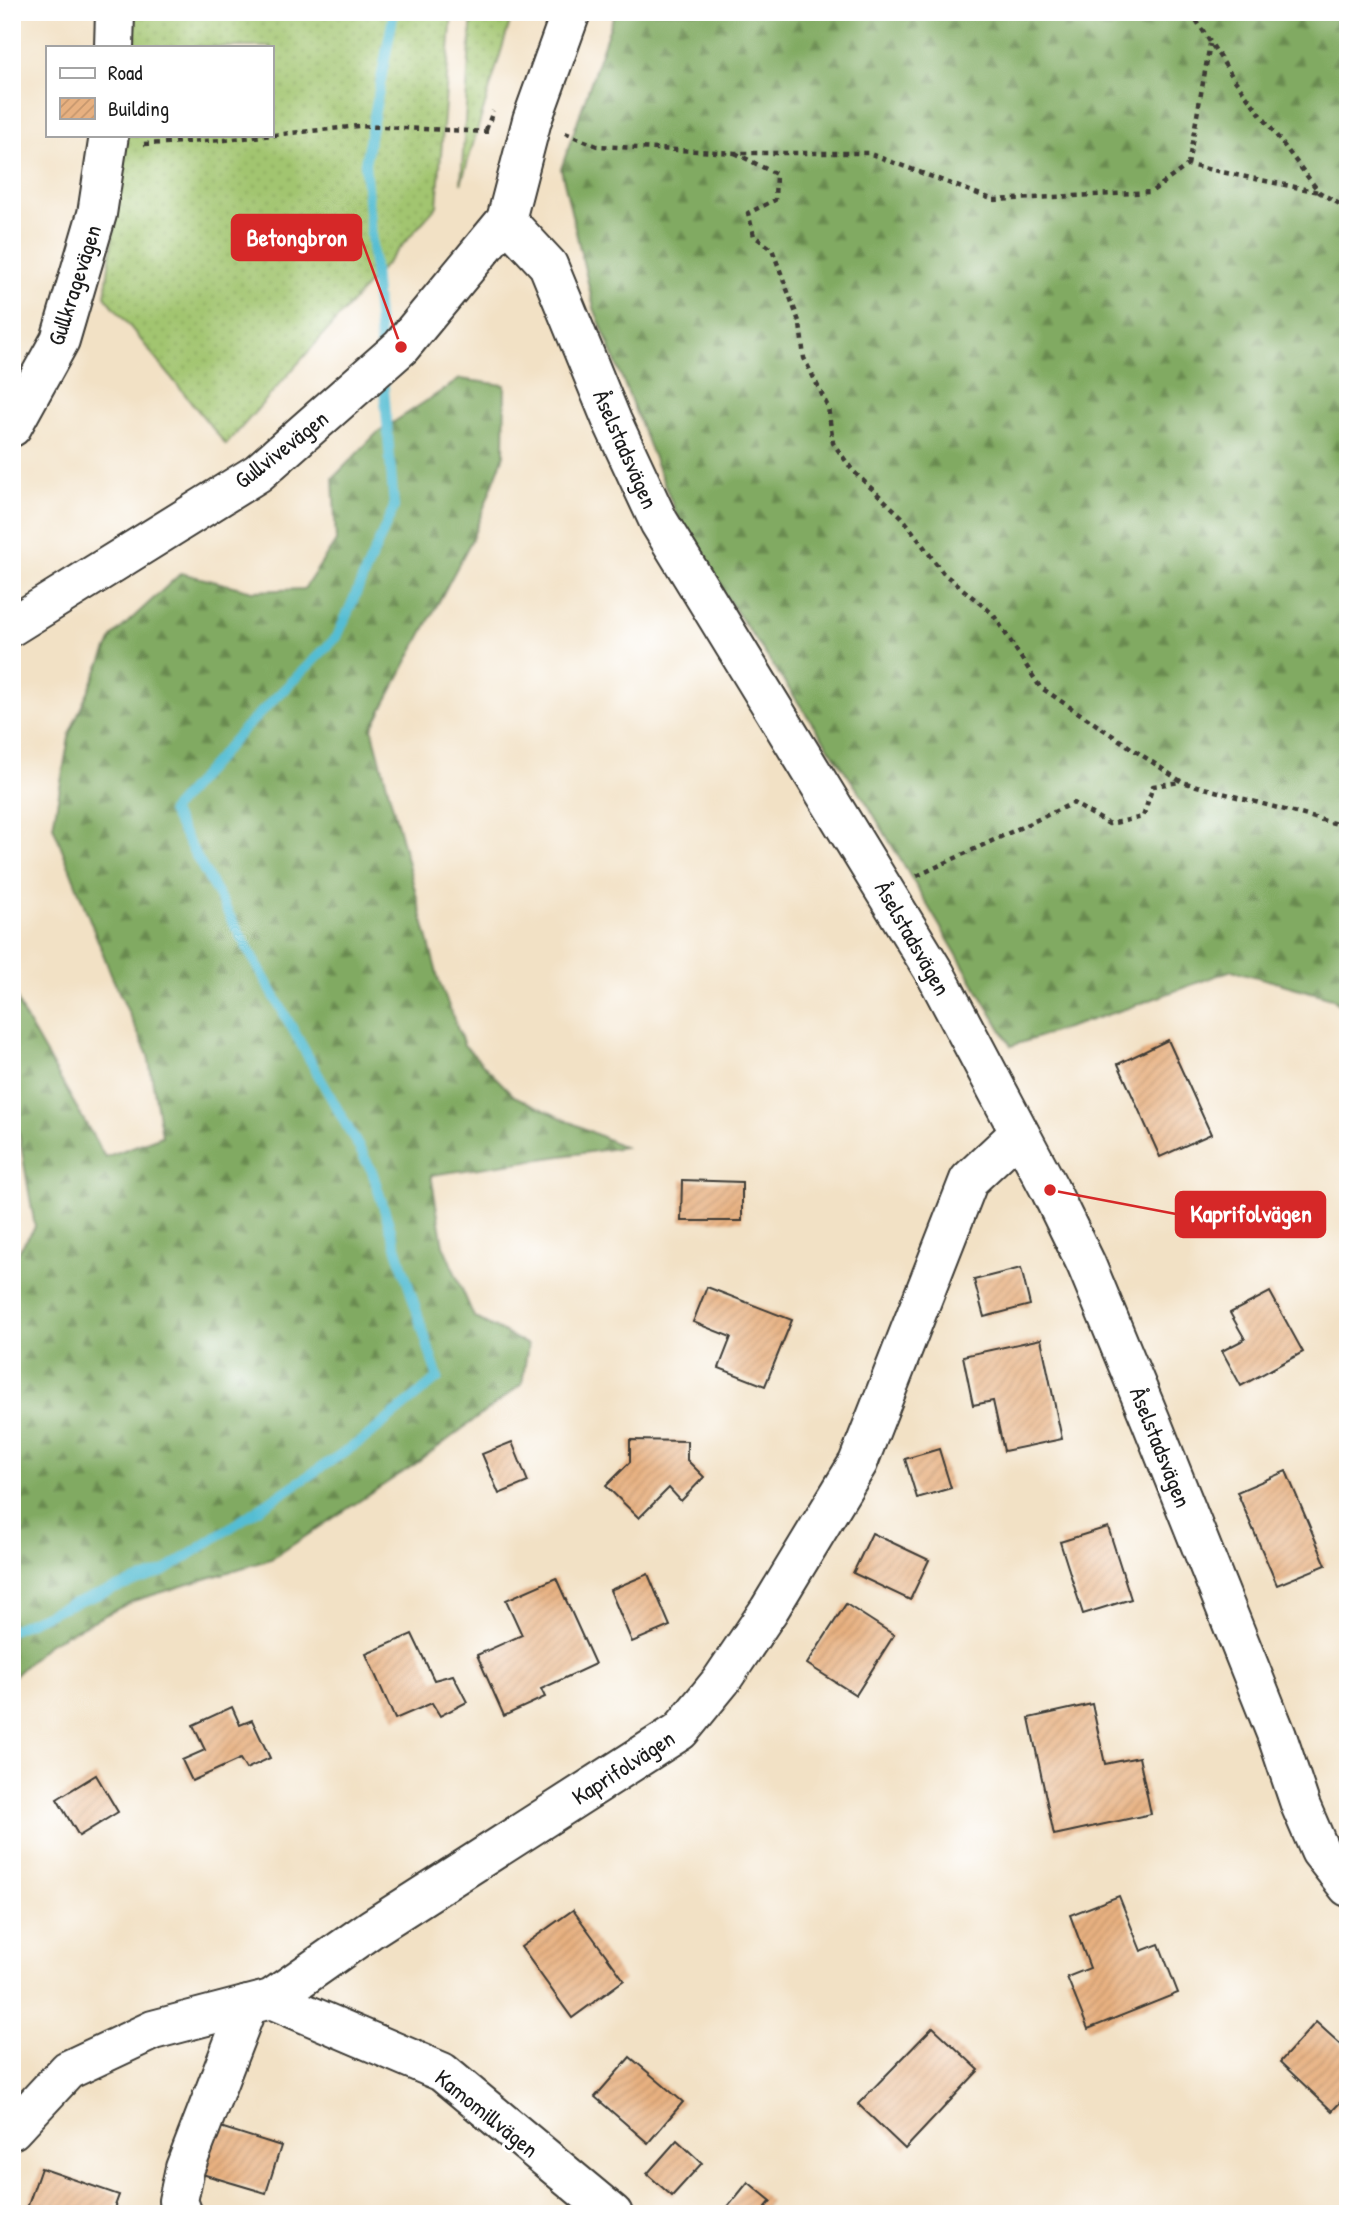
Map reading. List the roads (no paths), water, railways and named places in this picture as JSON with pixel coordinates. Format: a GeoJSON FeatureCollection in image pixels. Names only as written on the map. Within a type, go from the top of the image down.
{"type":"FeatureCollection","features":[{"type":"Feature","properties":{"kind":"street"},"geometry":{"type":"LineString","coordinates":[[114,46],[115,12]]}},
{"type":"Feature","properties":{"kind":"street"},"geometry":{"type":"LineString","coordinates":[[506,220],[528,133],[571,12]]}},
{"type":"Feature","properties":{"kind":"street","name":"Gullkragevägen"},"geometry":{"type":"LineString","coordinates":[[12,427],[60,340],[97,214],[109,140]]}},
{"type":"Feature","properties":{"kind":"street","name":"Gullvivevägen"},"geometry":{"type":"LineString","coordinates":[[12,626],[258,473],[401,347],[506,220]]}},
{"type":"Feature","properties":{"kind":"street","name":"Åselstadsvägen"},"geometry":{"type":"LineString","coordinates":[[506,220],[548,265],[612,421],[659,522],[936,975],[1086,1264],[1182,1496],[1315,1840],[1348,1887]]}},
{"type":"Feature","properties":{"kind":"street","name":"Kaprifolvägen"},"geometry":{"type":"LineString","coordinates":[[12,2130],[68,2070],[153,2030],[260,2002],[680,1731],[721,1681],[762,1620],[858,1463],[969,1180],[1019,1133]]}},
{"type":"Feature","properties":{"kind":"street"},"geometry":{"type":"LineString","coordinates":[[183,2214],[178,2201],[185,2168],[260,2002]]}},
{"type":"Feature","properties":{"kind":"street","name":"Kamomillvägen"},"geometry":{"type":"LineString","coordinates":[[260,2002],[442,2072],[613,2214]]}},
{"type":"Feature","properties":{"kind":"waterway"},"geometry":{"type":"LineString","coordinates":[[381,353],[365,163],[394,12]]}},
{"type":"Feature","properties":{"kind":"waterway"},"geometry":{"type":"LineString","coordinates":[[12,1630],[63,1607],[165,1571],[364,1439],[438,1378],[372,1171],[171,811],[242,731],[337,637],[394,507],[383,376]]}},
{"type":"Feature","properties":{"kind":"place","name":"Betongbron"},"geometry":{"type":"Point","coordinates":[401,347]}},
{"type":"Feature","properties":{"kind":"place","name":"Kaprifolvägen"},"geometry":{"type":"Point","coordinates":[1050,1190]}}]}
